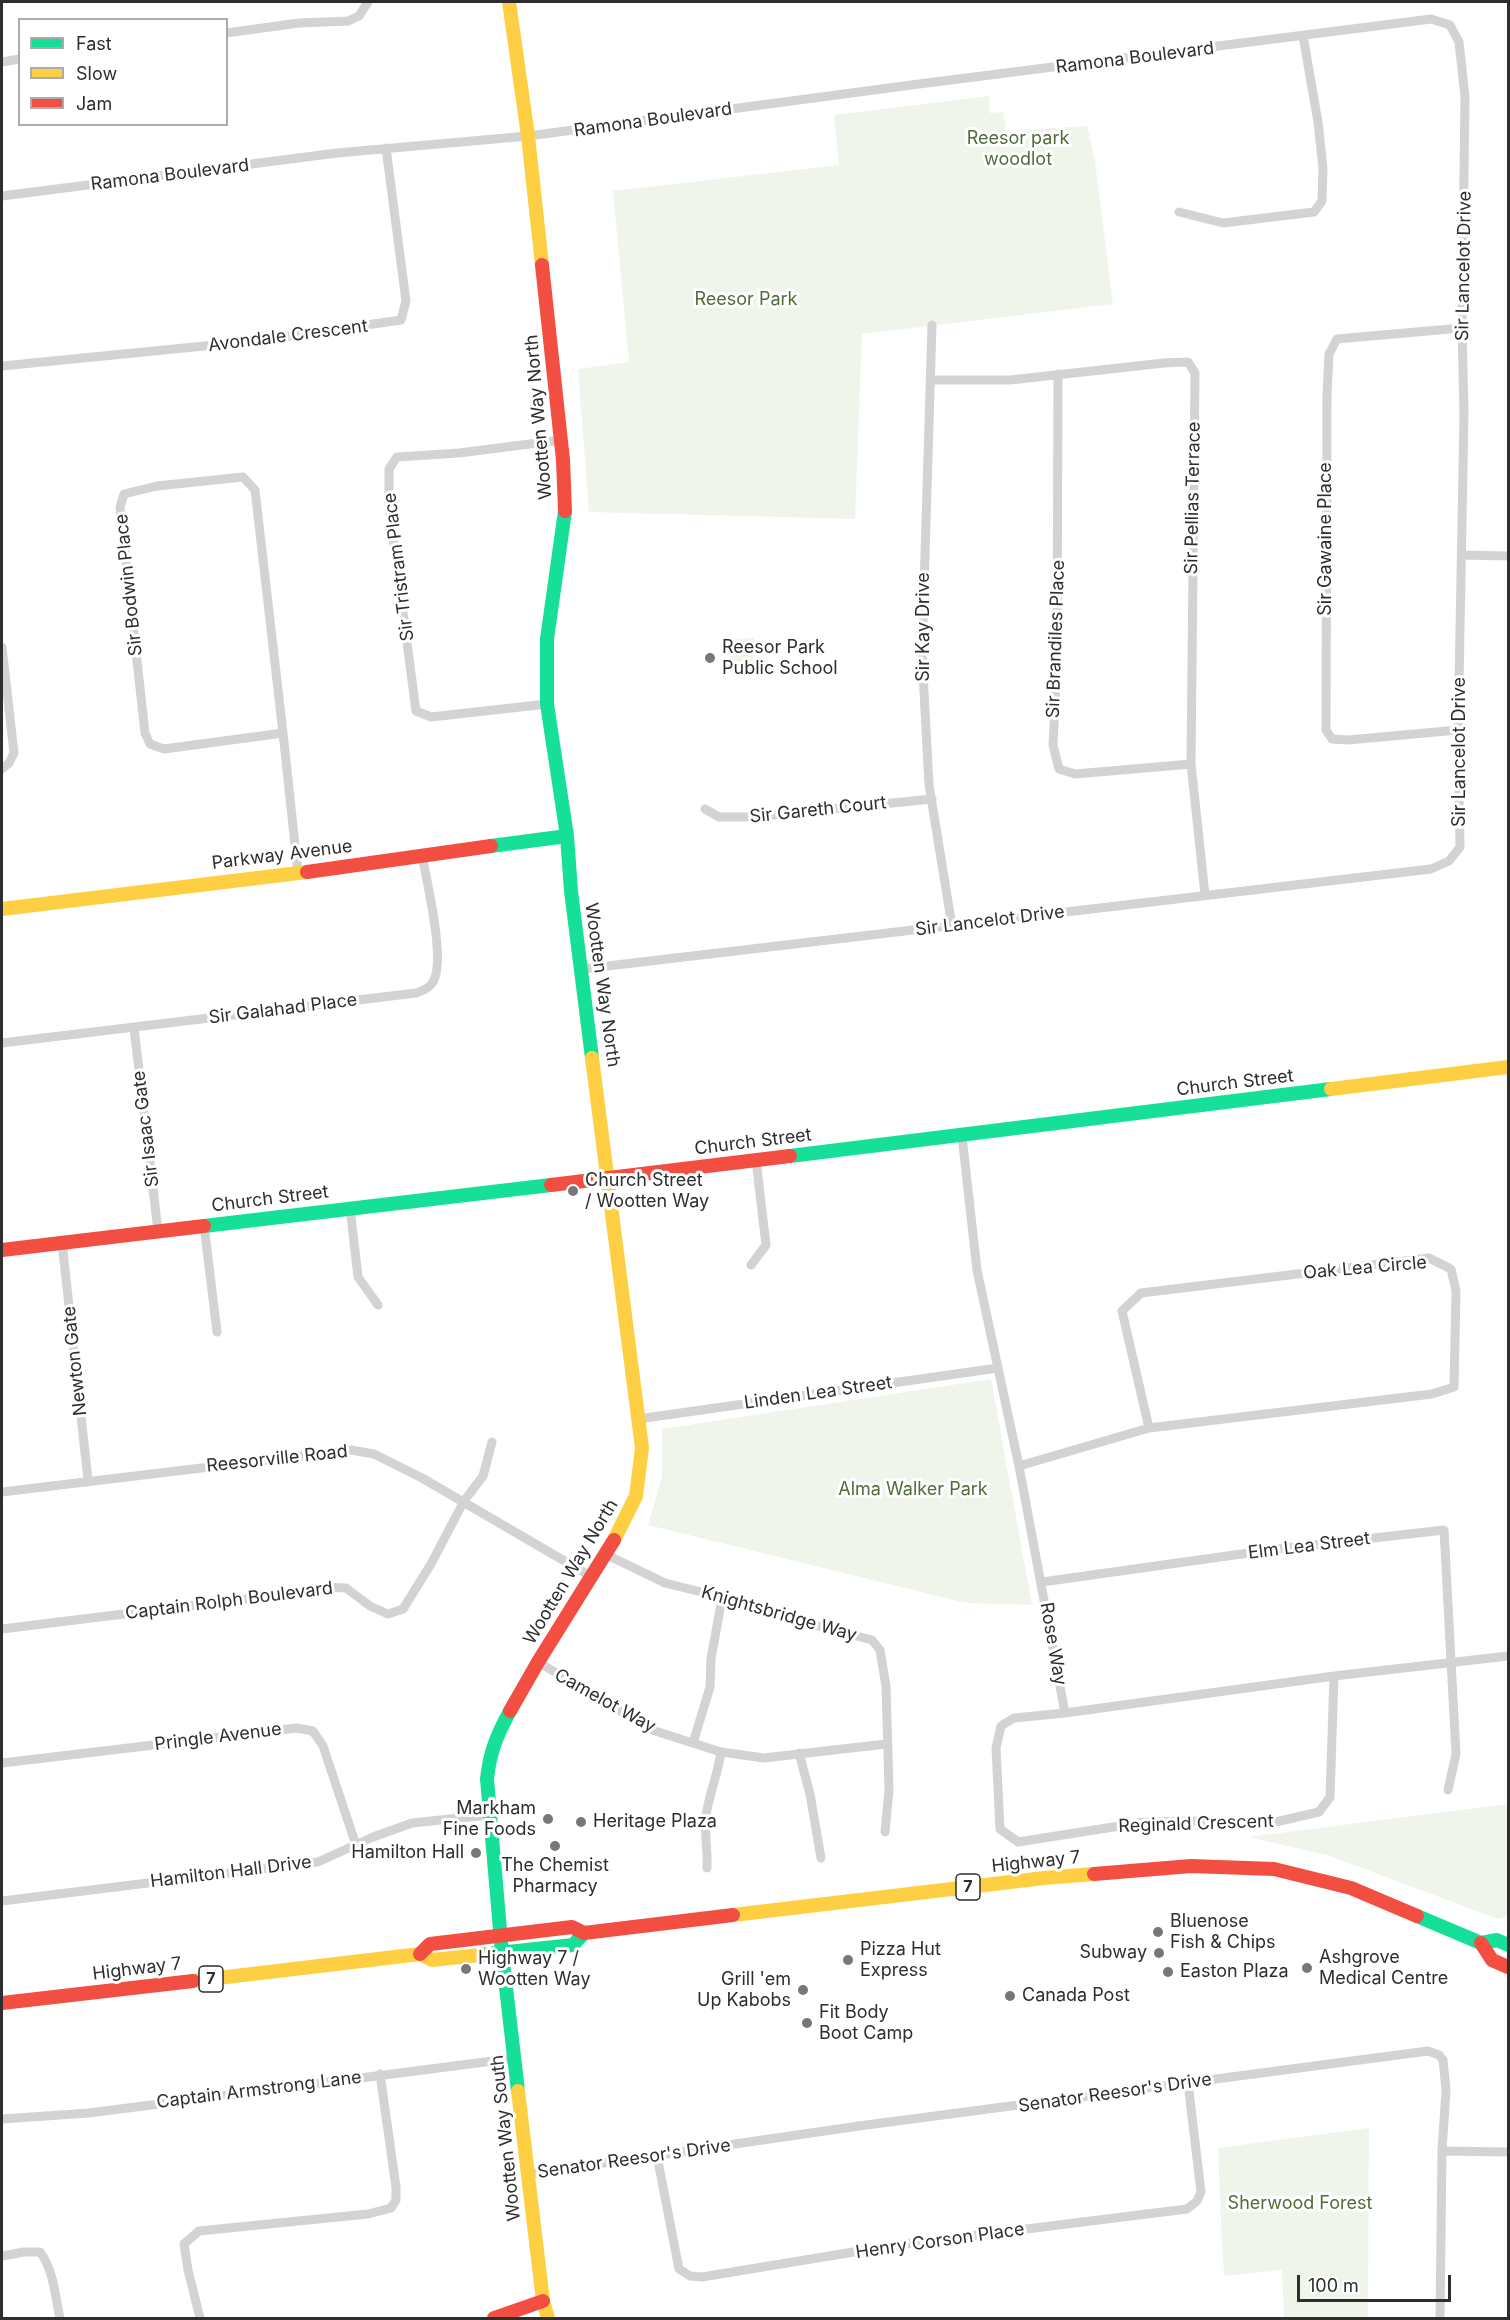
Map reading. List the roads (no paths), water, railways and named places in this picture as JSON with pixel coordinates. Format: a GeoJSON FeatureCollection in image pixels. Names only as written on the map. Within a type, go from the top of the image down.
{"type":"FeatureCollection","features":[{"type":"Feature","properties":{"kind":"street"},"geometry":{"type":"LineString","coordinates":[[228,33],[299,23],[348,21],[359,16],[368,2]]}},
{"type":"Feature","properties":{"kind":"street","name":"Wootten Way North"},"geometry":{"type":"LineString","coordinates":[[501,1936],[487,1779],[495,1738],[538,1662],[622,1527],[636,1496],[642,1448],[571,891],[567,837],[548,704],[547,639],[565,512],[561,440],[528,136],[509,2]]}},
{"type":"Feature","properties":{"kind":"street","name":"Sir Lancelot Drive"},"geometry":{"type":"LineString","coordinates":[[582,969],[1431,869],[1449,861],[1460,847],[1458,730],[1464,413],[1462,328],[1465,97],[1459,42],[1450,25],[1431,19],[1303,36]]}},
{"type":"Feature","properties":{"kind":"street"},"geometry":{"type":"LineString","coordinates":[[1179,212],[1223,223],[1314,212],[1323,201],[1320,134],[1303,36]]}},
{"type":"Feature","properties":{"kind":"street","name":"Ramona Boulevard"},"geometry":{"type":"LineString","coordinates":[[2,196],[387,148],[528,136],[931,82],[1303,36]]}},
{"type":"Feature","properties":{"kind":"street"},"geometry":{"type":"LineString","coordinates":[[2,62],[18,59]]}},
{"type":"Feature","properties":{"kind":"street","name":"Avondale Crescent"},"geometry":{"type":"LineString","coordinates":[[2,366],[255,341],[401,320],[406,301],[387,148]]}},
{"type":"Feature","properties":{"kind":"street","name":"Sir Kay Drive"},"geometry":{"type":"LineString","coordinates":[[932,325],[922,654],[929,785],[952,926]]}},
{"type":"Feature","properties":{"kind":"street","name":"Sir Gawaine Place"},"geometry":{"type":"LineString","coordinates":[[1458,730],[1348,741],[1332,739],[1326,730],[1327,394],[1329,354],[1337,339],[1462,328]]}},
{"type":"Feature","properties":{"kind":"street","name":"Sir Pellias Terrace"},"geometry":{"type":"LineString","coordinates":[[930,380],[1010,380],[1188,362],[1195,373],[1191,764],[1205,895]]}},
{"type":"Feature","properties":{"kind":"street","name":"Sir Brandiles Place"},"geometry":{"type":"LineString","coordinates":[[1058,374],[1058,620],[1053,745],[1059,769],[1075,774],[1191,764]]}},
{"type":"Feature","properties":{"kind":"street","name":"Sir Tristram Place"},"geometry":{"type":"LineString","coordinates":[[548,704],[431,717],[416,711],[389,506],[389,469],[397,457],[459,453],[561,440]]}},
{"type":"Feature","properties":{"kind":"street","name":"Sir Bodwin Place"},"geometry":{"type":"LineString","coordinates":[[283,733],[164,749],[150,744],[145,733],[120,507],[124,494],[158,486],[243,477],[255,490],[283,733],[298,873]]}},
{"type":"Feature","properties":{"kind":"street"},"geometry":{"type":"LineString","coordinates":[[1462,555],[1509,556]]}},
{"type":"Feature","properties":{"kind":"street"},"geometry":{"type":"LineString","coordinates":[[2,647],[14,753],[9,763],[2,769]]}},
{"type":"Feature","properties":{"kind":"street","name":"Sir Gareth Court"},"geometry":{"type":"LineString","coordinates":[[705,810],[719,817],[754,817],[932,799]]}},
{"type":"Feature","properties":{"kind":"street","name":"Parkway Avenue"},"geometry":{"type":"LineString","coordinates":[[2,909],[567,837]]}},
{"type":"Feature","properties":{"kind":"street","name":"Sir Galahad Place"},"geometry":{"type":"LineString","coordinates":[[2,1043],[417,993],[430,987],[435,978],[439,960],[422,855]]}},
{"type":"Feature","properties":{"kind":"street","name":"Sir Isaac Gate"},"geometry":{"type":"LineString","coordinates":[[134,1028],[158,1231]]}},
{"type":"Feature","properties":{"kind":"street","name":"Church Street"},"geometry":{"type":"LineString","coordinates":[[2,1250],[962,1136],[1509,1067]]}},
{"type":"Feature","properties":{"kind":"street","name":"Rose Way"},"geometry":{"type":"LineString","coordinates":[[962,1136],[977,1270],[1019,1466],[1065,1713]]}},
{"type":"Feature","properties":{"kind":"street"},"geometry":{"type":"LineString","coordinates":[[752,1265],[766,1245],[756,1160]]}},
{"type":"Feature","properties":{"kind":"street"},"geometry":{"type":"LineString","coordinates":[[350,1208],[358,1277],[378,1305]]}},
{"type":"Feature","properties":{"kind":"street"},"geometry":{"type":"LineString","coordinates":[[204,1225],[217,1332]]}},
{"type":"Feature","properties":{"kind":"street","name":"Newton Gate"},"geometry":{"type":"LineString","coordinates":[[62,1242],[88,1480]]}},
{"type":"Feature","properties":{"kind":"street","name":"Oak Lea Circle"},"geometry":{"type":"LineString","coordinates":[[1019,1466],[1149,1428],[1432,1394],[1454,1388],[1456,1291],[1451,1269],[1429,1258],[1141,1293],[1122,1311],[1149,1428]]}},
{"type":"Feature","properties":{"kind":"street","name":"Linden Lea Street"},"geometry":{"type":"LineString","coordinates":[[638,1419],[998,1368]]}},
{"type":"Feature","properties":{"kind":"street","name":"Captain Rolph Boulevard"},"geometry":{"type":"LineString","coordinates":[[2,1629],[279,1595],[323,1587],[346,1588],[370,1606],[388,1614],[404,1609],[432,1564],[464,1501],[483,1476],[492,1443]]}},
{"type":"Feature","properties":{"kind":"street","name":"Reesorville Road"},"geometry":{"type":"LineString","coordinates":[[2,1492],[351,1449],[374,1454],[464,1501],[592,1577]]}},
{"type":"Feature","properties":{"kind":"street","name":"Elm Lea Street"},"geometry":{"type":"LineString","coordinates":[[1042,1582],[1277,1549],[1444,1530],[1452,1662]]}},
{"type":"Feature","properties":{"kind":"street","name":"Knightsbridge Way"},"geometry":{"type":"LineString","coordinates":[[605,1554],[665,1583],[766,1608],[814,1625],[872,1640],[880,1650],[886,1686],[889,1790],[885,1832]]}},
{"type":"Feature","properties":{"kind":"street"},"geometry":{"type":"LineString","coordinates":[[693,1743],[710,1687],[711,1659],[722,1598]]}},
{"type":"Feature","properties":{"kind":"street"},"geometry":{"type":"LineString","coordinates":[[1065,1713],[1334,1676],[1509,1656]]}},
{"type":"Feature","properties":{"kind":"street","name":"Camelot Way"},"geometry":{"type":"LineString","coordinates":[[538,1662],[652,1730],[721,1752],[765,1758],[886,1743]]}},
{"type":"Feature","properties":{"kind":"street"},"geometry":{"type":"LineString","coordinates":[[1448,1790],[1456,1754],[1452,1662]]}},
{"type":"Feature","properties":{"kind":"street","name":"Reginald Crescent"},"geometry":{"type":"LineString","coordinates":[[1065,1713],[1014,1718],[1001,1726],[996,1748],[1000,1829],[1018,1842],[1145,1822],[1201,1821],[1267,1824],[1319,1812],[1330,1797],[1334,1676]]}},
{"type":"Feature","properties":{"kind":"street","name":"Pringle Avenue"},"geometry":{"type":"LineString","coordinates":[[2,1763],[297,1728],[314,1731],[323,1746],[356,1845]]}},
{"type":"Feature","properties":{"kind":"street"},"geometry":{"type":"LineString","coordinates":[[707,1868],[706,1814],[719,1771],[721,1752]]}},
{"type":"Feature","properties":{"kind":"street"},"geometry":{"type":"LineString","coordinates":[[799,1753],[810,1794],[821,1858]]}},
{"type":"Feature","properties":{"kind":"street","name":"Hamilton Hall Drive"},"geometry":{"type":"LineString","coordinates":[[2,1902],[318,1862],[412,1824],[489,1815]]}},
{"type":"Feature","properties":{"kind":"street","name":"Highway 7"},"geometry":{"type":"LineString","coordinates":[[420,1954],[430,1944],[572,1927],[584,1933],[1044,1878],[1191,1866],[1274,1869],[1351,1888],[1481,1943],[1497,1940],[1509,1944]]}},
{"type":"Feature","properties":{"kind":"street","name":"Highway 7"},"geometry":{"type":"LineString","coordinates":[[2,2003],[420,1954],[432,1960],[573,1945],[584,1933]]}},
{"type":"Feature","properties":{"kind":"street","name":"Wootten Way South"},"geometry":{"type":"LineString","coordinates":[[501,1936],[543,2301],[548,2319]]}},
{"type":"Feature","properties":{"kind":"street","name":"Highway 7"},"geometry":{"type":"LineString","coordinates":[[1481,1943],[1491,1960],[1509,1967]]}},
{"type":"Feature","properties":{"kind":"street","name":"Senator Reesor's Drive"},"geometry":{"type":"LineString","coordinates":[[528,2174],[848,2127],[1428,2051],[1439,2055],[1444,2067],[1446,2090],[1442,2151],[1440,2319]]}},
{"type":"Feature","properties":{"kind":"street","name":"Captain Armstrong Lane"},"geometry":{"type":"LineString","coordinates":[[2,2120],[89,2113],[516,2058]]}},
{"type":"Feature","properties":{"kind":"street"},"geometry":{"type":"LineString","coordinates":[[200,2319],[184,2244],[199,2231],[368,2214],[391,2208],[396,2200],[396,2187],[380,2074]]}},
{"type":"Feature","properties":{"kind":"street","name":"Henry Corson Place"},"geometry":{"type":"LineString","coordinates":[[657,2156],[679,2269],[690,2276],[702,2277],[890,2246],[1187,2210],[1201,2192],[1188,2083]]}},
{"type":"Feature","properties":{"kind":"street"},"geometry":{"type":"LineString","coordinates":[[1442,2151],[1509,2152]]}},
{"type":"Feature","properties":{"kind":"street"},"geometry":{"type":"LineString","coordinates":[[2,2256],[39,2252],[46,2260],[50,2272],[60,2319]]}},
{"type":"Feature","properties":{"kind":"street"},"geometry":{"type":"LineString","coordinates":[[494,2319],[543,2301]]}},
{"type":"Feature","properties":{"kind":"place","name":"Reesor Park Public School"},"geometry":{"type":"Point","coordinates":[710,658]}},
{"type":"Feature","properties":{"kind":"place","name":"Church Street / Wootten Way"},"geometry":{"type":"Point","coordinates":[573,1191]}},
{"type":"Feature","properties":{"kind":"place","name":"Markham Fine Foods"},"geometry":{"type":"Point","coordinates":[548,1819]}},
{"type":"Feature","properties":{"kind":"place","name":"Heritage Plaza"},"geometry":{"type":"Point","coordinates":[581,1822]}},
{"type":"Feature","properties":{"kind":"place","name":"The Chemist Pharmacy"},"geometry":{"type":"Point","coordinates":[555,1846]}},
{"type":"Feature","properties":{"kind":"place","name":"Hamilton Hall"},"geometry":{"type":"Point","coordinates":[476,1853]}},
{"type":"Feature","properties":{"kind":"place","name":"Bluenose Fish & Chips"},"geometry":{"type":"Point","coordinates":[1158,1932]}},
{"type":"Feature","properties":{"kind":"place","name":"Subway"},"geometry":{"type":"Point","coordinates":[1159,1953]}},
{"type":"Feature","properties":{"kind":"place","name":"Pizza Hut Express"},"geometry":{"type":"Point","coordinates":[848,1960]}},
{"type":"Feature","properties":{"kind":"place","name":"Ashgrove Medical Centre"},"geometry":{"type":"Point","coordinates":[1307,1968]}},
{"type":"Feature","properties":{"kind":"place","name":"Highway 7 / Wootten Way"},"geometry":{"type":"Point","coordinates":[466,1969]}},
{"type":"Feature","properties":{"kind":"place","name":"Easton Plaza"},"geometry":{"type":"Point","coordinates":[1168,1972]}},
{"type":"Feature","properties":{"kind":"place","name":"Grill 'em Up Kabobs"},"geometry":{"type":"Point","coordinates":[803,1990]}},
{"type":"Feature","properties":{"kind":"place","name":"Canada Post"},"geometry":{"type":"Point","coordinates":[1010,1996]}},
{"type":"Feature","properties":{"kind":"place","name":"Fit Body Boot Camp"},"geometry":{"type":"Point","coordinates":[807,2023]}},
{"type":"Feature","properties":{"kind":"park label","name":"Reesor park woodlot"},"geometry":{"type":"Point","coordinates":[1018,149]}},
{"type":"Feature","properties":{"kind":"park label","name":"Reesor Park"},"geometry":{"type":"Point","coordinates":[746,300]}},
{"type":"Feature","properties":{"kind":"park label","name":"Alma Walker Park"},"geometry":{"type":"Point","coordinates":[913,1490]}},
{"type":"Feature","properties":{"kind":"park label","name":"Sherwood Forest"},"geometry":{"type":"Point","coordinates":[1300,2204]}}]}
